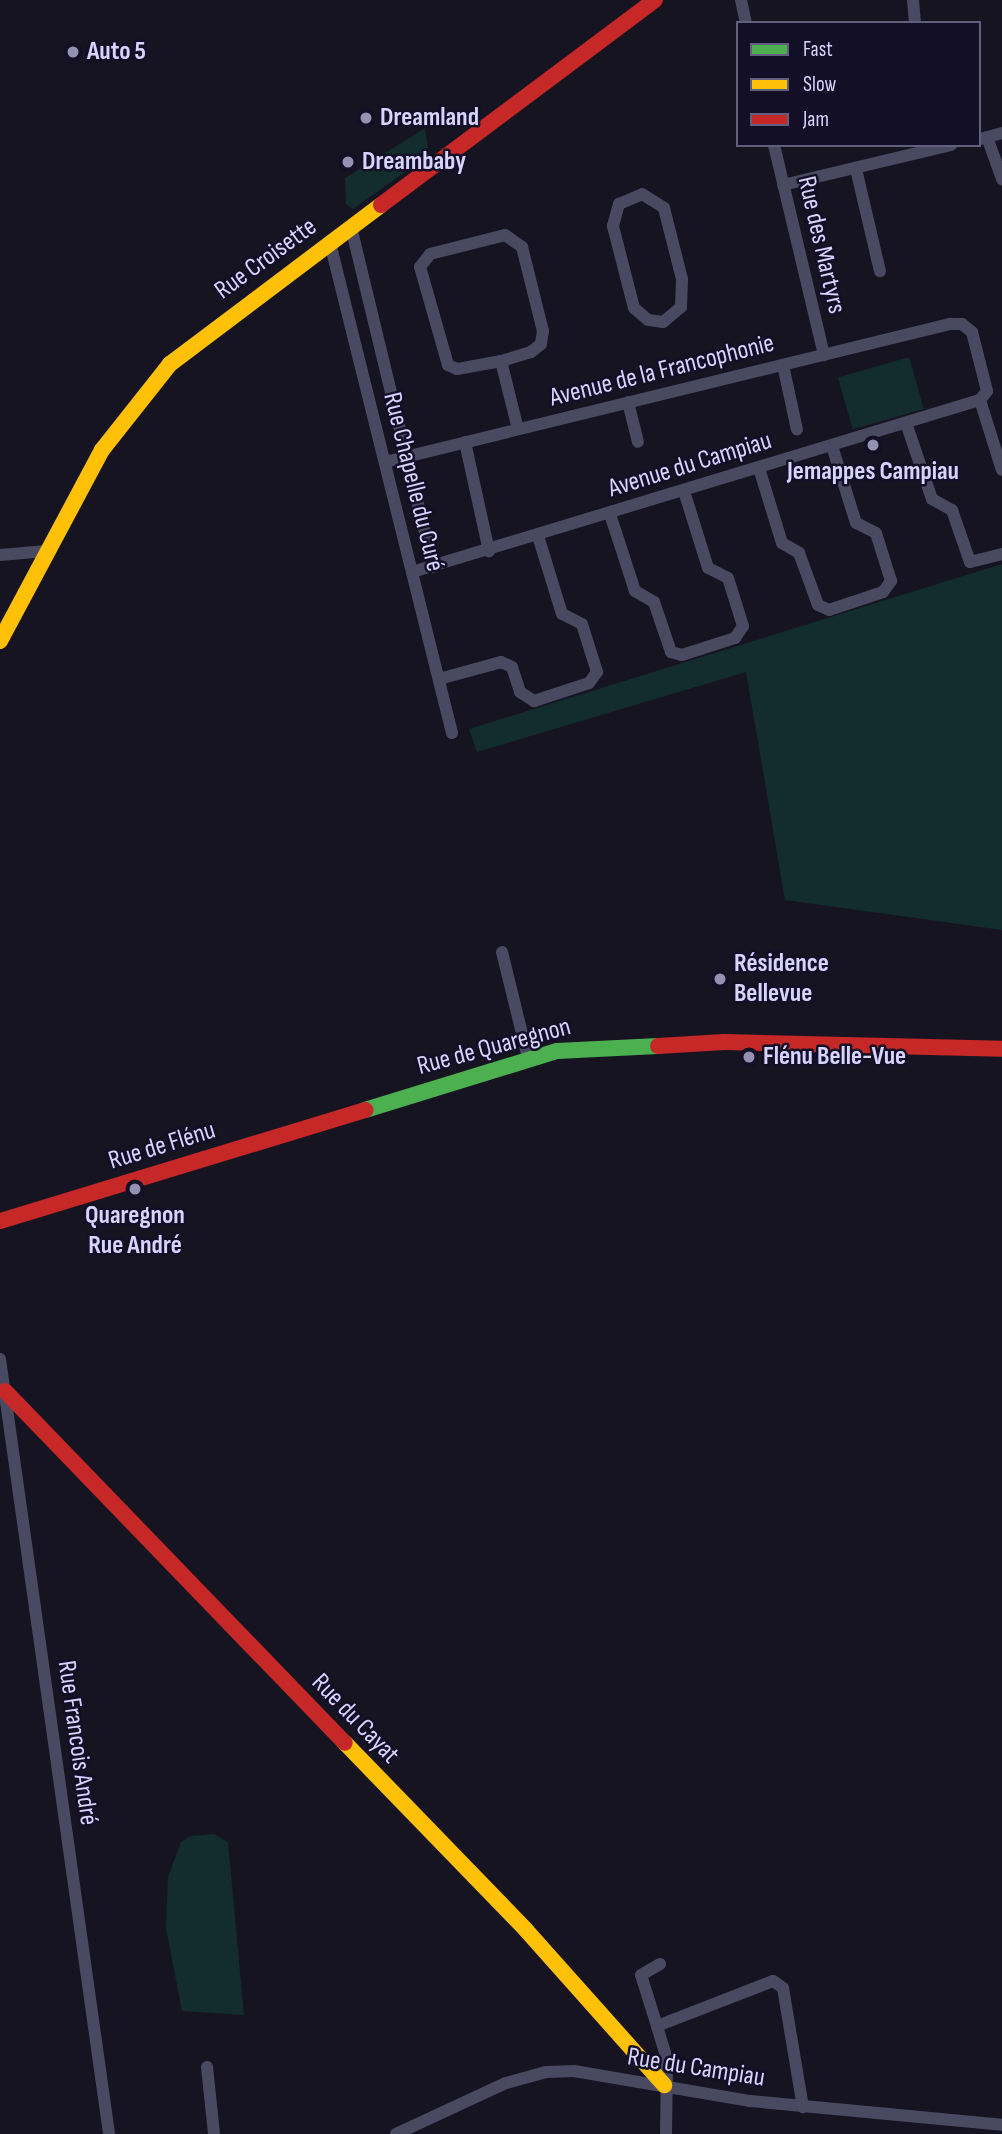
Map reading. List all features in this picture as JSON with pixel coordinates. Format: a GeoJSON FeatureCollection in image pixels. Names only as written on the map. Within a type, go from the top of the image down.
{"type":"FeatureCollection","features":[{"type":"Feature","properties":{"kind":"street","name":"Rue Croisette"},"geometry":{"type":"LineString","coordinates":[[0,642],[102,450],[146,388],[195,341],[655,0]]}},
{"type":"Feature","properties":{"kind":"street"},"geometry":{"type":"LineString","coordinates":[[741,0],[746,21]]}},
{"type":"Feature","properties":{"kind":"street"},"geometry":{"type":"LineString","coordinates":[[914,0],[915,21]]}},
{"type":"Feature","properties":{"kind":"street"},"geometry":{"type":"LineString","coordinates":[[1002,133],[983,138],[1002,179]]}},
{"type":"Feature","properties":{"kind":"street","name":"Rue des Martyrs"},"geometry":{"type":"LineString","coordinates":[[774,147],[824,355]]}},
{"type":"Feature","properties":{"kind":"street"},"geometry":{"type":"LineString","coordinates":[[783,185],[942,147]]}},
{"type":"Feature","properties":{"kind":"street"},"geometry":{"type":"LineString","coordinates":[[856,169],[880,271]]}},
{"type":"Feature","properties":{"kind":"street"},"geometry":{"type":"LineString","coordinates":[[642,194],[661,204],[682,279],[684,300],[669,319],[648,320],[634,308],[613,226],[614,214],[623,200],[642,194]]}},
{"type":"Feature","properties":{"kind":"street"},"geometry":{"type":"LineString","coordinates":[[351,227],[433,567]]}},
{"type":"Feature","properties":{"kind":"street"},"geometry":{"type":"LineString","coordinates":[[505,235],[522,247],[543,331],[541,344],[501,361],[457,369],[448,365],[420,267],[430,254],[505,235]]}},
{"type":"Feature","properties":{"kind":"street","name":"Rue Chapelle du Curé"},"geometry":{"type":"LineString","coordinates":[[330,243],[452,733]]}},
{"type":"Feature","properties":{"kind":"street","name":"Avenue de la Francophonie"},"geometry":{"type":"LineString","coordinates":[[385,461],[950,324],[962,324],[972,332],[987,391],[980,400]]}},
{"type":"Feature","properties":{"kind":"street"},"geometry":{"type":"LineString","coordinates":[[501,361],[519,429]]}},
{"type":"Feature","properties":{"kind":"street"},"geometry":{"type":"LineString","coordinates":[[783,365],[797,430]]}},
{"type":"Feature","properties":{"kind":"street"},"geometry":{"type":"LineString","coordinates":[[980,400],[1002,470]]}},
{"type":"Feature","properties":{"kind":"street","name":"Avenue du Campiau"},"geometry":{"type":"LineString","coordinates":[[412,572],[489,551],[980,400]]}},
{"type":"Feature","properties":{"kind":"street"},"geometry":{"type":"LineString","coordinates":[[628,402],[638,442]]}},
{"type":"Feature","properties":{"kind":"street"},"geometry":{"type":"LineString","coordinates":[[906,423],[932,499],[952,510],[970,562],[1002,554]]}},
{"type":"Feature","properties":{"kind":"street"},"geometry":{"type":"LineString","coordinates":[[465,442],[489,551]]}},
{"type":"Feature","properties":{"kind":"street"},"geometry":{"type":"LineString","coordinates":[[759,468],[782,543],[799,553],[818,605],[829,610],[883,592],[891,580],[876,533],[856,523],[832,446]]}},
{"type":"Feature","properties":{"kind":"street"},"geometry":{"type":"LineString","coordinates":[[610,514],[635,591],[654,602],[671,652],[682,655],[735,638],[743,626],[728,578],[708,568],[684,491]]}},
{"type":"Feature","properties":{"kind":"street"},"geometry":{"type":"LineString","coordinates":[[439,679],[501,662],[512,667],[520,692],[534,701],[589,684],[597,672],[582,624],[562,614],[538,536]]}},
{"type":"Feature","properties":{"kind":"street"},"geometry":{"type":"LineString","coordinates":[[0,555],[47,551]]}},
{"type":"Feature","properties":{"kind":"street"},"geometry":{"type":"LineString","coordinates":[[502,952],[528,1058]]}},
{"type":"Feature","properties":{"kind":"street","name":"Rue de Quaregnon"},"geometry":{"type":"LineString","coordinates":[[338,1118],[528,1058],[607,1045],[701,1042],[1002,1049]]}},
{"type":"Feature","properties":{"kind":"street","name":"Rue de Flénu"},"geometry":{"type":"LineString","coordinates":[[0,1221],[338,1118]]}},
{"type":"Feature","properties":{"kind":"street","name":"Rue Francois André"},"geometry":{"type":"LineString","coordinates":[[0,1359],[109,2134]]}},
{"type":"Feature","properties":{"kind":"street","name":"Rue du Cayat"},"geometry":{"type":"LineString","coordinates":[[5,1391],[526,1930],[664,2085]]}},
{"type":"Feature","properties":{"kind":"street"},"geometry":{"type":"LineString","coordinates":[[660,1964],[641,1975],[667,2059],[664,2085],[666,2134]]}},
{"type":"Feature","properties":{"kind":"street"},"geometry":{"type":"LineString","coordinates":[[657,2026],[779,1982],[803,2107]]}},
{"type":"Feature","properties":{"kind":"street"},"geometry":{"type":"LineString","coordinates":[[207,2067],[214,2134]]}},
{"type":"Feature","properties":{"kind":"street","name":"Rue du Campiau"},"geometry":{"type":"LineString","coordinates":[[396,2134],[506,2083],[546,2072],[574,2071],[803,2107],[1002,2125]]}},
{"type":"Feature","properties":{"kind":"green space"},"geometry":{"type":"Polygon","coordinates":[[[425,128],[429,155],[353,209],[346,204],[345,178],[425,128]]]}},
{"type":"Feature","properties":{"kind":"green space"},"geometry":{"type":"Polygon","coordinates":[[[909,357],[924,409],[853,429],[838,377],[909,357]]]}},
{"type":"Feature","properties":{"kind":"green space"},"geometry":{"type":"Polygon","coordinates":[[[1002,564],[1002,930],[785,900],[746,672],[477,752],[469,729],[1002,564]]]}},
{"type":"Feature","properties":{"kind":"green space"},"geometry":{"type":"Polygon","coordinates":[[[214,1834],[228,1842],[244,2015],[182,2011],[166,1928],[168,1877],[181,1842],[190,1836],[214,1834]]]}},
{"type":"Feature","properties":{"kind":"traffic: fast"},"geometry":{"type":"LineString","coordinates":[[365,1110],[557,1051],[658,1046]]}},
{"type":"Feature","properties":{"kind":"traffic: slow"},"geometry":{"type":"LineString","coordinates":[[0,641],[102,450],[170,364],[381,205]]}},
{"type":"Feature","properties":{"kind":"traffic: slow"},"geometry":{"type":"LineString","coordinates":[[345,1743],[526,1930],[664,2085]]}},
{"type":"Feature","properties":{"kind":"traffic: jam"},"geometry":{"type":"LineString","coordinates":[[381,205],[655,0]]}},
{"type":"Feature","properties":{"kind":"traffic: jam"},"geometry":{"type":"LineString","coordinates":[[658,1046],[724,1042],[1002,1049]]}},
{"type":"Feature","properties":{"kind":"traffic: jam"},"geometry":{"type":"LineString","coordinates":[[0,1221],[365,1110]]}},
{"type":"Feature","properties":{"kind":"traffic: jam"},"geometry":{"type":"LineString","coordinates":[[5,1391],[345,1743]]}},
{"type":"Feature","properties":{"kind":"place","name":"Auto 5"},"geometry":{"type":"Point","coordinates":[73,52]}},
{"type":"Feature","properties":{"kind":"place","name":"Dreamland"},"geometry":{"type":"Point","coordinates":[366,118]}},
{"type":"Feature","properties":{"kind":"place","name":"Dreambaby"},"geometry":{"type":"Point","coordinates":[348,162]}},
{"type":"Feature","properties":{"kind":"place","name":"Jemappes Campiau"},"geometry":{"type":"Point","coordinates":[873,445]}},
{"type":"Feature","properties":{"kind":"place","name":"Résidence Bellevue"},"geometry":{"type":"Point","coordinates":[720,979]}},
{"type":"Feature","properties":{"kind":"place","name":"Flénu Belle-Vue"},"geometry":{"type":"Point","coordinates":[749,1057]}},
{"type":"Feature","properties":{"kind":"place","name":"Quaregnon Rue André"},"geometry":{"type":"Point","coordinates":[135,1189]}}]}
